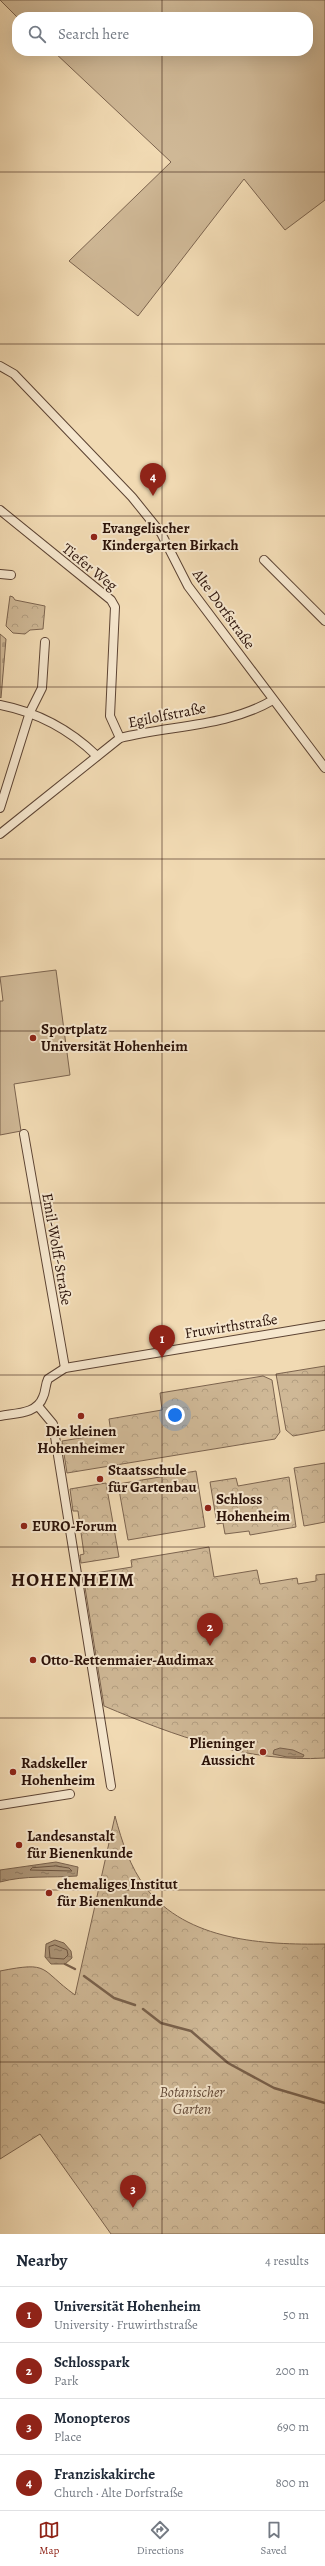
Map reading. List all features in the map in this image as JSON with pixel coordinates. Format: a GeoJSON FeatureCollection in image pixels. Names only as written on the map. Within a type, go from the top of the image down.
{"type":"FeatureCollection","features":[{"type":"Feature","properties":{"kind":"street","name":"Alte Dorfstraße"},"geometry":{"type":"LineString","coordinates":[[0,366],[14,374],[132,498],[161,533],[188,586],[325,768]]}},
{"type":"Feature","properties":{"kind":"street","name":"Tiefer Weg"},"geometry":{"type":"LineString","coordinates":[[0,510],[111,600],[114,607],[110,716],[120,738]]}},
{"type":"Feature","properties":{"kind":"street"},"geometry":{"type":"LineString","coordinates":[[264,560],[325,621]]}},
{"type":"Feature","properties":{"kind":"street"},"geometry":{"type":"LineString","coordinates":[[0,574],[11,575]]}},
{"type":"Feature","properties":{"kind":"street"},"geometry":{"type":"LineString","coordinates":[[0,808],[30,712],[42,688],[45,642]]}},
{"type":"Feature","properties":{"kind":"street","name":"Egilolfstraße"},"geometry":{"type":"LineString","coordinates":[[2,830],[120,738],[144,732],[234,717],[255,711],[273,700]]}},
{"type":"Feature","properties":{"kind":"street"},"geometry":{"type":"LineString","coordinates":[[0,705],[30,712],[84,744],[97,756]]}},
{"type":"Feature","properties":{"kind":"street","name":"Emil-Wolff-Straße"},"geometry":{"type":"LineString","coordinates":[[24,1134],[65,1368]]}},
{"type":"Feature","properties":{"kind":"street","name":"Fruwirthstraße"},"geometry":{"type":"LineString","coordinates":[[38,1406],[44,1395],[48,1379],[65,1368],[325,1325]]}},
{"type":"Feature","properties":{"kind":"street"},"geometry":{"type":"LineString","coordinates":[[0,1416],[31,1410],[38,1406],[53,1424],[111,1786]]}},
{"type":"Feature","properties":{"kind":"street"},"geometry":{"type":"LineString","coordinates":[[0,1805],[70,1794]]}},
{"type":"Feature","properties":{"kind":"green space"},"geometry":{"type":"Polygon","coordinates":[[[0,0],[325,0],[325,200],[285,230],[244,179],[138,316],[69,261],[171,162],[58,56],[313,56],[313,12],[12,12],[0,0]]]}},
{"type":"Feature","properties":{"kind":"green space"},"geometry":{"type":"Polygon","coordinates":[[[10,596],[15,600],[45,606],[43,629],[30,630],[25,634],[13,633],[6,626],[10,596]]]}},
{"type":"Feature","properties":{"kind":"green space"},"geometry":{"type":"Polygon","coordinates":[[[0,634],[6,639],[1,698],[0,697],[0,634]]]}},
{"type":"Feature","properties":{"kind":"green space","name":"Sportplatz Universität Hohenheim"},"geometry":{"type":"Polygon","coordinates":[[[56,970],[70,1075],[14,1084],[21,1131],[0,1135],[0,1001],[3,1001],[0,977],[56,970]]]}},
{"type":"Feature","properties":{"kind":"green space"},"geometry":{"type":"Polygon","coordinates":[[[325,1366],[325,1430],[293,1436],[286,1430],[276,1374],[325,1366]]]}},
{"type":"Feature","properties":{"kind":"green space"},"geometry":{"type":"Polygon","coordinates":[[[263,1376],[272,1380],[280,1432],[275,1439],[67,1473],[62,1441],[111,1433],[109,1419],[162,1410],[160,1393],[263,1376]]]}},
{"type":"Feature","properties":{"kind":"green space"},"geometry":{"type":"Polygon","coordinates":[[[325,1463],[325,1522],[304,1526],[294,1468],[325,1463]]]}},
{"type":"Feature","properties":{"kind":"green space"},"geometry":{"type":"Polygon","coordinates":[[[196,1471],[205,1527],[128,1540],[118,1484],[196,1471]]]}},
{"type":"Feature","properties":{"kind":"green space"},"geometry":{"type":"Polygon","coordinates":[[[289,1477],[296,1527],[250,1535],[249,1531],[225,1534],[223,1523],[217,1524],[210,1482],[236,1478],[238,1486],[289,1477]]]}},
{"type":"Feature","properties":{"kind":"green space"},"geometry":{"type":"Polygon","coordinates":[[[106,1483],[119,1557],[81,1563],[80,1555],[84,1554],[78,1511],[73,1511],[70,1489],[106,1483]]]}},
{"type":"Feature","properties":{"kind":"green space"},"geometry":{"type":"Polygon","coordinates":[[[209,1547],[214,1577],[257,1570],[260,1584],[297,1578],[298,1584],[316,1581],[316,1575],[325,1574],[325,1758],[296,1758],[240,1752],[185,1737],[104,1706],[83,1575],[132,1567],[131,1560],[209,1547]]]}},
{"type":"Feature","properties":{"kind":"green space","name":"Botanischer Garten"},"geometry":{"type":"Polygon","coordinates":[[[115,1816],[127,1854],[140,1880],[163,1906],[183,1919],[205,1929],[252,1941],[325,1944],[325,2234],[111,2234],[40,2134],[0,2159],[0,1971],[16,1968],[37,1967],[49,1973],[75,1995],[115,1816]]]}},
{"type":"Feature","properties":{"kind":"water"},"geometry":{"type":"Polygon","coordinates":[[[280,1748],[293,1750],[304,1755],[303,1757],[287,1757],[273,1754],[274,1750],[280,1748]]]}},
{"type":"Feature","properties":{"kind":"water"},"geometry":{"type":"Polygon","coordinates":[[[56,1862],[78,1867],[77,1876],[29,1878],[0,1882],[0,1870],[56,1862]]]}},
{"type":"Feature","properties":{"kind":"water"},"geometry":{"type":"Polygon","coordinates":[[[55,1940],[64,1943],[71,1951],[72,1958],[65,1964],[51,1964],[45,1957],[46,1944],[55,1940]]]}},
{"type":"Feature","properties":{"kind":"waterway"},"geometry":{"type":"LineString","coordinates":[[65,1964],[75,1969]]}},
{"type":"Feature","properties":{"kind":"waterway"},"geometry":{"type":"LineString","coordinates":[[84,1976],[114,1998],[135,2005]]}},
{"type":"Feature","properties":{"kind":"waterway"},"geometry":{"type":"LineString","coordinates":[[143,2009],[161,2023],[191,2031],[228,2063],[274,2088],[325,2103]]}},
{"type":"Feature","properties":{"kind":"place","name":"Franziskakirche"},"geometry":{"type":"Point","coordinates":[153,496]}},
{"type":"Feature","properties":{"kind":"place","name":"Evangelischer Kindergarten Birkach"},"geometry":{"type":"Point","coordinates":[94,537]}},
{"type":"Feature","properties":{"kind":"place","name":"Sportplatz Universität Hohenheim"},"geometry":{"type":"Point","coordinates":[33,1038]}},
{"type":"Feature","properties":{"kind":"place","name":"Universität Hohenheim"},"geometry":{"type":"Point","coordinates":[162,1358]}},
{"type":"Feature","properties":{"kind":"place","name":"Die kleinen Hohenheimer"},"geometry":{"type":"Point","coordinates":[81,1416]}},
{"type":"Feature","properties":{"kind":"place","name":"Staatsschule für Gartenbau"},"geometry":{"type":"Point","coordinates":[100,1479]}},
{"type":"Feature","properties":{"kind":"place","name":"Schloss Hohenheim"},"geometry":{"type":"Point","coordinates":[208,1508]}},
{"type":"Feature","properties":{"kind":"place","name":"EURO-Forum"},"geometry":{"type":"Point","coordinates":[24,1526]}},
{"type":"Feature","properties":{"kind":"place","name":"Schlosspark"},"geometry":{"type":"Point","coordinates":[210,1646]}},
{"type":"Feature","properties":{"kind":"place","name":"Otto-Rettenmaier-Audimax"},"geometry":{"type":"Point","coordinates":[33,1660]}},
{"type":"Feature","properties":{"kind":"place","name":"Plieninger Aussicht"},"geometry":{"type":"Point","coordinates":[263,1752]}},
{"type":"Feature","properties":{"kind":"place","name":"Radskeller Hohenheim"},"geometry":{"type":"Point","coordinates":[13,1772]}},
{"type":"Feature","properties":{"kind":"place","name":"Landesanstalt für Bienenkunde"},"geometry":{"type":"Point","coordinates":[19,1845]}},
{"type":"Feature","properties":{"kind":"place","name":"ehemaliges Institut für Bienenkunde"},"geometry":{"type":"Point","coordinates":[49,1893]}},
{"type":"Feature","properties":{"kind":"place","name":"Monopteros"},"geometry":{"type":"Point","coordinates":[133,2208]}},
{"type":"Feature","properties":{"kind":"district","name":"HOHENHEIM"},"geometry":{"type":"Point","coordinates":[73,1580]}}]}
